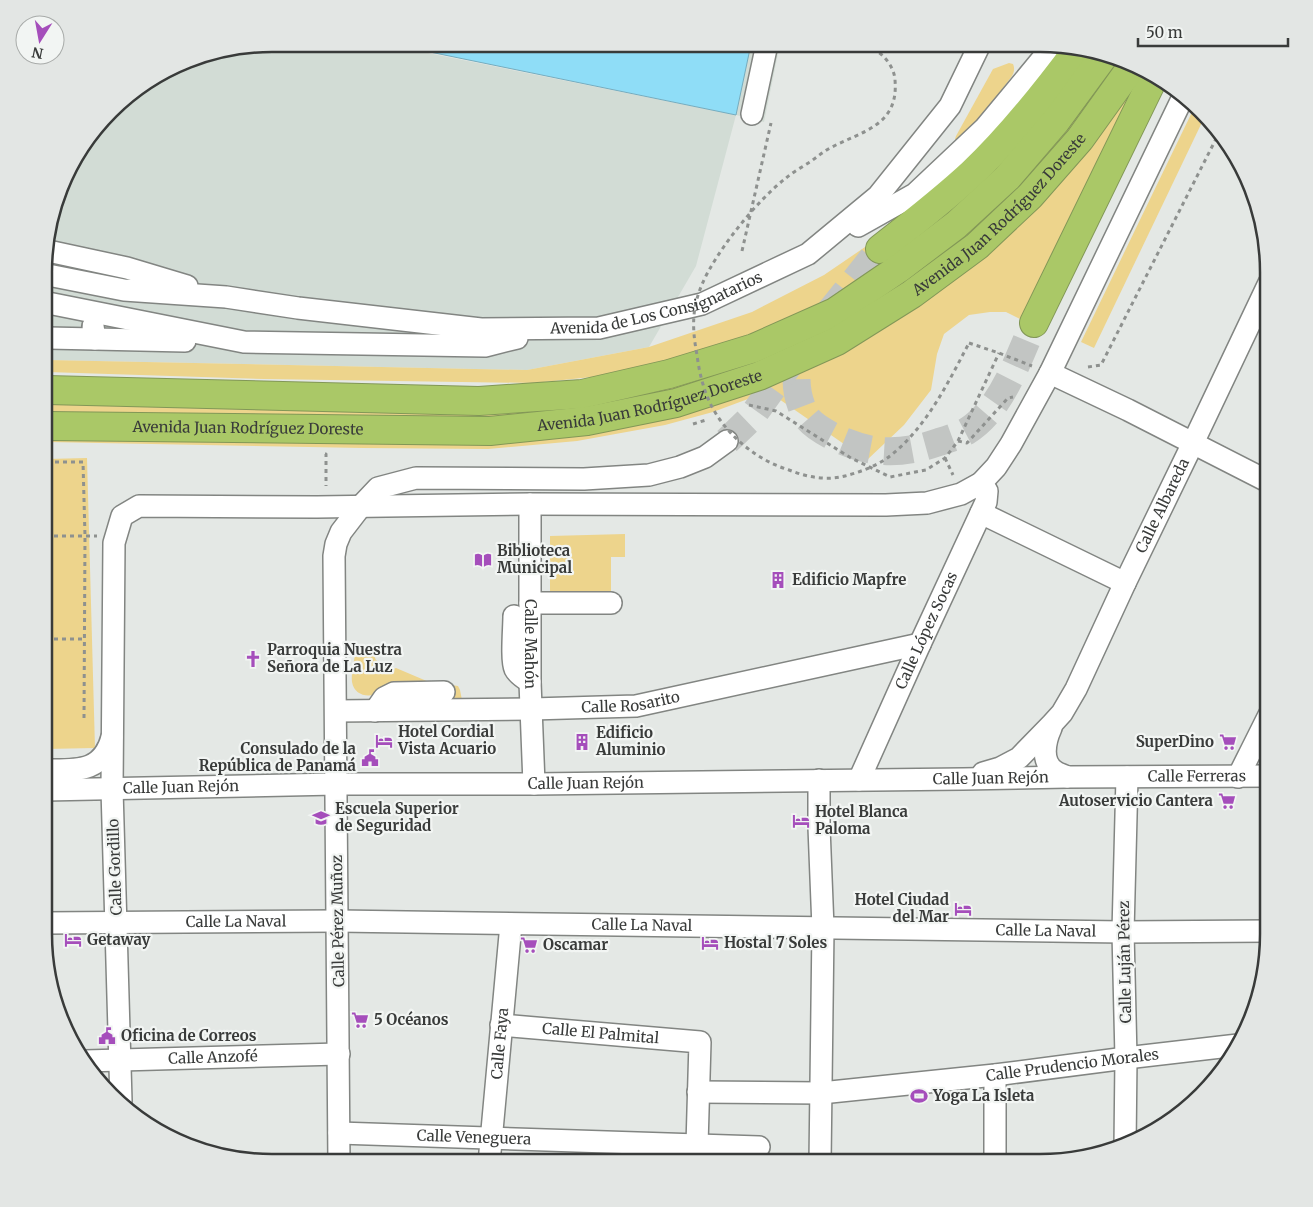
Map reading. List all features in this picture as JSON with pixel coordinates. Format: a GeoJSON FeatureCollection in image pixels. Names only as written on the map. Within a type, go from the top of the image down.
{"type":"FeatureCollection","features":[{"type":"Feature","properties":{"kind":"highway"},"geometry":{"type":"LineString","coordinates":[[880,249],[942,200],[973,172],[1009,135],[1073,55]]}},
{"type":"Feature","properties":{"kind":"highway","name":"Avenida Juan Rodríguez Doreste"},"geometry":{"type":"LineString","coordinates":[[52,390],[479,401],[582,394],[668,374],[754,348],[835,312],[956,226],[1007,178],[1056,121],[1100,61]]}},
{"type":"Feature","properties":{"kind":"highway","name":"Avenida Juan Rodríguez Doreste"},"geometry":{"type":"LineString","coordinates":[[52,426],[490,431],[586,422],[676,403],[759,376],[837,341],[912,294],[976,246],[1030,196],[1080,139],[1129,71]]}},
{"type":"Feature","properties":{"kind":"highway"},"geometry":{"type":"LineString","coordinates":[[1034,323],[1151,83]]}},
{"type":"Feature","properties":{"kind":"street"},"geometry":{"type":"LineString","coordinates":[[762,117],[766,52]]}},
{"type":"Feature","properties":{"kind":"street","name":"Avenida de Los Consignatarios"},"geometry":{"type":"LineString","coordinates":[[52,276],[124,290],[226,297],[298,308],[481,329],[599,328],[702,304],[808,254],[878,196],[950,106],[976,52]]}},
{"type":"Feature","properties":{"kind":"street"},"geometry":{"type":"LineString","coordinates":[[808,254],[914,194],[986,128],[1048,53]]}},
{"type":"Feature","properties":{"kind":"street"},"geometry":{"type":"LineString","coordinates":[[227,518],[305,518],[326,507],[361,506],[530,504],[886,505],[927,503],[961,494],[981,482],[996,467],[1011,444],[1043,370],[1180,103]]}},
{"type":"Feature","properties":{"kind":"street","name":"Avenida de Los Consignatarios"},"geometry":{"type":"LineString","coordinates":[[53,252],[126,268],[226,297]]}},
{"type":"Feature","properties":{"kind":"street"},"geometry":{"type":"LineString","coordinates":[[94,284],[90,312],[95,339]]}},
{"type":"Feature","properties":{"kind":"street","name":"Calle Albareda"},"geometry":{"type":"LineString","coordinates":[[963,779],[1000,768],[1019,758],[1062,713],[1076,690],[1125,583],[1260,302]]}},
{"type":"Feature","properties":{"kind":"street"},"geometry":{"type":"LineString","coordinates":[[52,304],[244,342]]}},
{"type":"Feature","properties":{"kind":"street"},"geometry":{"type":"LineString","coordinates":[[52,338],[484,346],[554,328]]}},
{"type":"Feature","properties":{"kind":"street"},"geometry":{"type":"LineString","coordinates":[[1043,370],[1128,410],[1260,477]]}},
{"type":"Feature","properties":{"kind":"street","name":"Calle Pérez Muñoz"},"geometry":{"type":"LineString","coordinates":[[339,1154],[334,556],[341,532],[378,488],[416,478],[584,479],[649,475],[680,468],[705,457],[727,441]]}},
{"type":"Feature","properties":{"kind":"street","name":"Calle López Socas"},"geometry":{"type":"LineString","coordinates":[[860,780],[986,502],[987,492],[981,482]]}},
{"type":"Feature","properties":{"kind":"street","name":"Calle Mahón"},"geometry":{"type":"LineString","coordinates":[[530,504],[522,610],[532,709],[534,784]]}},
{"type":"Feature","properties":{"kind":"street","name":"Calle Gordillo"},"geometry":{"type":"LineString","coordinates":[[121,1093],[112,789],[113,735],[106,540],[122,516],[139,506],[361,506]]}},
{"type":"Feature","properties":{"kind":"street"},"geometry":{"type":"LineString","coordinates":[[981,513],[1125,583]]}},
{"type":"Feature","properties":{"kind":"street"},"geometry":{"type":"LineString","coordinates":[[522,610],[611,604]]}},
{"type":"Feature","properties":{"kind":"street","name":"Calle Rosarito"},"geometry":{"type":"LineString","coordinates":[[336,711],[636,706],[920,644]]}},
{"type":"Feature","properties":{"kind":"street"},"geometry":{"type":"LineString","coordinates":[[375,711],[384,698],[394,693],[444,692]]}},
{"type":"Feature","properties":{"kind":"street","name":"Calle Albareda"},"geometry":{"type":"LineString","coordinates":[[1052,724],[1047,736],[1045,755],[1050,768],[1056,773],[1068,777]]}},
{"type":"Feature","properties":{"kind":"street"},"geometry":{"type":"LineString","coordinates":[[1238,777],[1260,733]]}},
{"type":"Feature","properties":{"kind":"street"},"geometry":{"type":"LineString","coordinates":[[52,770],[74,770],[90,766],[101,760],[108,752],[113,735]]}},
{"type":"Feature","properties":{"kind":"street","name":"Calle Ferreras"},"geometry":{"type":"LineString","coordinates":[[1127,777],[1260,776]]}},
{"type":"Feature","properties":{"kind":"street","name":"Calle Juan Rejón"},"geometry":{"type":"LineString","coordinates":[[52,790],[336,784],[534,784],[1127,777]]}},
{"type":"Feature","properties":{"kind":"street","name":"Calle Luján Pérez"},"geometry":{"type":"LineString","coordinates":[[1125,1138],[1126,1058],[1122,932],[1127,777]]}},
{"type":"Feature","properties":{"kind":"street"},"geometry":{"type":"LineString","coordinates":[[819,780],[823,928],[820,1154]]}},
{"type":"Feature","properties":{"kind":"street","name":"Calle La Naval"},"geometry":{"type":"LineString","coordinates":[[52,923],[338,921],[1122,932],[1260,931]]}},
{"type":"Feature","properties":{"kind":"street","name":"Calle Faya"},"geometry":{"type":"LineString","coordinates":[[490,1154],[510,924]]}},
{"type":"Feature","properties":{"kind":"street","name":"Calle El Palmital"},"geometry":{"type":"LineString","coordinates":[[501,1025],[700,1042],[698,1092]]}},
{"type":"Feature","properties":{"kind":"street","name":"Calle Prudencio Morales"},"geometry":{"type":"LineString","coordinates":[[698,1092],[821,1093],[995,1075],[1230,1046]]}},
{"type":"Feature","properties":{"kind":"street","name":"Calle Anzofé"},"geometry":{"type":"LineString","coordinates":[[93,1061],[339,1054]]}},
{"type":"Feature","properties":{"kind":"street"},"geometry":{"type":"LineString","coordinates":[[995,1075],[995,1154]]}},
{"type":"Feature","properties":{"kind":"street"},"geometry":{"type":"LineString","coordinates":[[697,1145],[698,1092]]}},
{"type":"Feature","properties":{"kind":"street","name":"Calle Veneguera"},"geometry":{"type":"LineString","coordinates":[[339,1133],[759,1147]]}},
{"type":"Feature","properties":{"kind":"path"},"geometry":{"type":"LineString","coordinates":[[878,52],[889,62],[895,74],[896,88],[894,101],[888,112],[878,124],[828,149],[786,178],[762,200],[718,254],[698,295],[694,311],[694,340],[704,389],[709,402],[723,423],[738,440],[761,458],[778,467],[797,473],[817,478],[832,479],[877,465],[889,457],[903,445],[920,425],[938,399],[969,343],[999,352],[1043,370],[1101,365],[1216,140]]}},
{"type":"Feature","properties":{"kind":"path"},"geometry":{"type":"LineString","coordinates":[[742,251],[762,117]]}},
{"type":"Feature","properties":{"kind":"path"},"geometry":{"type":"LineString","coordinates":[[748,405],[776,410],[851,458],[890,477],[926,470],[945,458],[958,441],[999,352]]}},
{"type":"Feature","properties":{"kind":"path"},"geometry":{"type":"LineString","coordinates":[[958,441],[967,443],[1008,398],[1015,397]]}},
{"type":"Feature","properties":{"kind":"path"},"geometry":{"type":"LineString","coordinates":[[690,425],[723,414]]}},
{"type":"Feature","properties":{"kind":"path"},"geometry":{"type":"LineString","coordinates":[[316,454],[326,454],[327,507]]}},
{"type":"Feature","properties":{"kind":"path"},"geometry":{"type":"LineString","coordinates":[[945,458],[954,476]]}},
{"type":"Feature","properties":{"kind":"path"},"geometry":{"type":"LineString","coordinates":[[52,462],[83,462],[85,536],[84,719]]}},
{"type":"Feature","properties":{"kind":"path"},"geometry":{"type":"LineString","coordinates":[[52,536],[85,536],[106,540]]}},
{"type":"Feature","properties":{"kind":"path"},"geometry":{"type":"LineString","coordinates":[[52,639],[85,639]]}},
{"type":"Feature","properties":{"kind":"shaded area"},"geometry":{"type":"Polygon","coordinates":[[[273,52],[423,52],[736,115],[696,266],[649,347],[527,370],[52,360],[52,273],[54,244],[64,202],[75,175],[90,150],[107,128],[128,107],[150,90],[175,75],[202,64],[244,54],[273,52]]]}},
{"type":"Feature","properties":{"kind":"shaded area"},"geometry":{"type":"Polygon","coordinates":[[[749,52],[778,52],[764,122],[736,115],[749,52]]]}},
{"type":"Feature","properties":{"kind":"shaded area"},"geometry":{"type":"Polygon","coordinates":[[[1009,63],[1014,66],[1012,76],[965,139],[957,141],[955,139],[956,136],[993,69],[1009,63]]]}},
{"type":"Feature","properties":{"kind":"shaded area"},"geometry":{"type":"Polygon","coordinates":[[[1109,64],[1118,67],[1057,150],[984,226],[926,273],[786,353],[651,399],[527,417],[317,419],[52,412],[52,402],[484,412],[843,316],[1109,64]]]}},
{"type":"Feature","properties":{"kind":"shaded area"},"geometry":{"type":"Polygon","coordinates":[[[1135,74],[1145,79],[1024,321],[1006,312],[969,315],[944,334],[937,354],[931,390],[904,425],[867,460],[779,399],[756,396],[713,412],[665,425],[577,441],[488,449],[52,442],[52,436],[574,434],[919,301],[1135,74]]]}},
{"type":"Feature","properties":{"kind":"shaded area"},"geometry":{"type":"Polygon","coordinates":[[[1192,113],[1202,123],[1094,348],[1081,342],[1192,113]]]}},
{"type":"Feature","properties":{"kind":"shaded area"},"geometry":{"type":"Polygon","coordinates":[[[868,245],[886,265],[816,306],[710,353],[630,373],[534,383],[264,379],[52,372],[52,360],[527,370],[649,347],[752,312],[824,275],[868,245]]]}},
{"type":"Feature","properties":{"kind":"shaded area"},"geometry":{"type":"Polygon","coordinates":[[[87,458],[95,748],[52,749],[52,459],[87,458]]]}},
{"type":"Feature","properties":{"kind":"shaded area"},"geometry":{"type":"Polygon","coordinates":[[[625,534],[625,557],[611,557],[611,595],[550,595],[550,536],[625,534]]]}},
{"type":"Feature","properties":{"kind":"shaded area"},"geometry":{"type":"Polygon","coordinates":[[[360,650],[374,656],[376,660],[391,670],[396,668],[429,682],[458,686],[462,700],[451,700],[451,687],[368,696],[361,694],[355,690],[352,682],[355,654],[360,650]]]}},
{"type":"Feature","properties":{"kind":"water"},"geometry":{"type":"Polygon","coordinates":[[[430,52],[749,52],[736,115],[430,52]]]}},
{"type":"Feature","properties":{"kind":"tunnel"},"geometry":{"type":"LineString","coordinates":[[829,313],[880,249]]}},
{"type":"Feature","properties":{"kind":"tunnel"},"geometry":{"type":"LineString","coordinates":[[807,339],[800,355],[796,377],[799,400],[808,419],[825,432],[849,444],[875,450],[899,451],[925,446],[953,437],[967,431],[979,422],[990,410],[1008,382],[1034,323]]}},
{"type":"Feature","properties":{"kind":"tunnel"},"geometry":{"type":"LineString","coordinates":[[727,441],[751,418],[798,352]]}},
{"type":"Feature","properties":{"kind":"place","name":"Biblioteca Municipal"},"geometry":{"type":"Point","coordinates":[483,560]}},
{"type":"Feature","properties":{"kind":"place","name":"Edificio Mapfre"},"geometry":{"type":"Point","coordinates":[778,580]}},
{"type":"Feature","properties":{"kind":"place","name":"Parroquia Nuestra Señora de La Luz"},"geometry":{"type":"Point","coordinates":[253,659]}},
{"type":"Feature","properties":{"kind":"place","name":"Hotel Cordial Vista Acuario"},"geometry":{"type":"Point","coordinates":[384,741]}},
{"type":"Feature","properties":{"kind":"place","name":"Edificio Aluminio"},"geometry":{"type":"Point","coordinates":[582,742]}},
{"type":"Feature","properties":{"kind":"place","name":"SuperDino"},"geometry":{"type":"Point","coordinates":[1228,742]}},
{"type":"Feature","properties":{"kind":"place","name":"Consulado de la República de Panamá"},"geometry":{"type":"Point","coordinates":[370,758]}},
{"type":"Feature","properties":{"kind":"place","name":"Autoservicio Cantera"},"geometry":{"type":"Point","coordinates":[1227,801]}},
{"type":"Feature","properties":{"kind":"place","name":"Escuela Superior de Seguridad"},"geometry":{"type":"Point","coordinates":[321,818]}},
{"type":"Feature","properties":{"kind":"place","name":"Hotel Blanca Paloma"},"geometry":{"type":"Point","coordinates":[801,821]}},
{"type":"Feature","properties":{"kind":"place","name":"Hotel Ciudad del Mar"},"geometry":{"type":"Point","coordinates":[963,909]}},
{"type":"Feature","properties":{"kind":"place","name":"Getaway"},"geometry":{"type":"Point","coordinates":[73,940]}},
{"type":"Feature","properties":{"kind":"place","name":"Hostal 7 Soles"},"geometry":{"type":"Point","coordinates":[710,943]}},
{"type":"Feature","properties":{"kind":"place","name":"Oscamar"},"geometry":{"type":"Point","coordinates":[529,945]}},
{"type":"Feature","properties":{"kind":"place","name":"5 Océanos"},"geometry":{"type":"Point","coordinates":[360,1020]}},
{"type":"Feature","properties":{"kind":"place","name":"Oficina de Correos"},"geometry":{"type":"Point","coordinates":[107,1036]}},
{"type":"Feature","properties":{"kind":"place","name":"Yoga La Isleta"},"geometry":{"type":"Point","coordinates":[919,1096]}}]}
